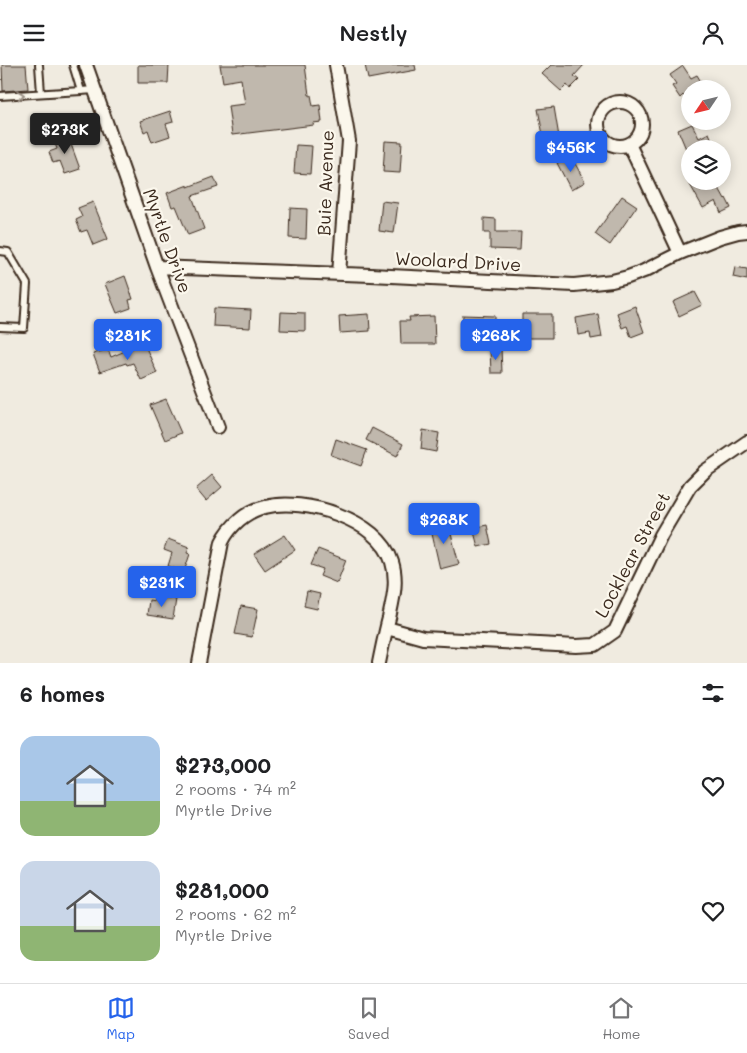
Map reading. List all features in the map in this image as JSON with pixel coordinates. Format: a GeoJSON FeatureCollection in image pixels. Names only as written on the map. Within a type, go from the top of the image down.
{"type":"FeatureCollection","features":[{"type":"Feature","properties":{"kind":"street","name":"Myrtle Drive"},"geometry":{"type":"LineString","coordinates":[[86,65],[157,267],[218,427]]}},
{"type":"Feature","properties":{"kind":"street","name":"Buie Avenue"},"geometry":{"type":"LineString","coordinates":[[336,65],[349,141],[339,274]]}},
{"type":"Feature","properties":{"kind":"street"},"geometry":{"type":"LineString","coordinates":[[629,144],[680,253]]}},
{"type":"Feature","properties":{"kind":"street","name":"Woolard Drive"},"geometry":{"type":"LineString","coordinates":[[157,267],[574,285],[628,277],[720,237],[747,231]]}},
{"type":"Feature","properties":{"kind":"street","name":"Locklear Street"},"geometry":{"type":"LineString","coordinates":[[386,628],[423,638],[576,646],[595,645],[614,631],[661,535],[690,486],[705,471],[747,441]]}},
{"type":"Feature","properties":{"kind":"street"},"geometry":{"type":"LineString","coordinates":[[200,663],[222,542],[227,533],[249,513],[263,507],[282,504],[313,507],[349,519],[378,539],[392,559],[395,586],[379,663]]}},
{"type":"Feature","properties":{"kind":"lane"},"geometry":{"type":"LineString","coordinates":[[39,65],[41,93]]}},
{"type":"Feature","properties":{"kind":"lane"},"geometry":{"type":"LineString","coordinates":[[73,65],[81,91]]}},
{"type":"Feature","properties":{"kind":"lane"},"geometry":{"type":"LineString","coordinates":[[0,96],[94,89]]}},
{"type":"Feature","properties":{"kind":"lane"},"geometry":{"type":"LineString","coordinates":[[0,251],[8,252],[27,285],[24,328],[0,327]]}},
{"type":"Feature","properties":{"kind":"building"},"geometry":{"type":"Polygon","coordinates":[[[2,65],[26,65],[28,89],[3,91],[2,65]]]}},
{"type":"Feature","properties":{"kind":"building"},"geometry":{"type":"Polygon","coordinates":[[[138,65],[169,65],[168,83],[138,83],[138,65]]]}},
{"type":"Feature","properties":{"kind":"building"},"geometry":{"type":"Polygon","coordinates":[[[220,65],[305,65],[309,95],[311,95],[313,106],[320,105],[322,122],[313,123],[314,125],[232,135],[228,106],[245,104],[241,79],[223,82],[220,65]]]}},
{"type":"Feature","properties":{"kind":"building"},"geometry":{"type":"Polygon","coordinates":[[[365,65],[415,65],[416,70],[368,79],[365,65]]]}},
{"type":"Feature","properties":{"kind":"building"},"geometry":{"type":"Polygon","coordinates":[[[551,65],[584,65],[574,76],[579,80],[570,89],[567,85],[561,91],[542,74],[551,65]]]}},
{"type":"Feature","properties":{"kind":"building"},"geometry":{"type":"Polygon","coordinates":[[[683,66],[691,78],[697,75],[700,80],[681,80],[680,98],[672,86],[676,84],[670,75],[683,66]]]}},
{"type":"Feature","properties":{"kind":"building"},"geometry":{"type":"Polygon","coordinates":[[[554,107],[559,137],[544,140],[538,109],[554,107]]]}},
{"type":"Feature","properties":{"kind":"building"},"geometry":{"type":"Polygon","coordinates":[[[170,111],[173,122],[166,124],[170,136],[152,142],[148,130],[144,132],[140,121],[170,111]]]}},
{"type":"Feature","properties":{"kind":"building"},"geometry":{"type":"Polygon","coordinates":[[[678,130],[695,130],[699,138],[709,133],[712,140],[682,140],[678,130]]]}},
{"type":"Feature","properties":{"kind":"building"},"geometry":{"type":"Polygon","coordinates":[[[68,136],[80,169],[65,174],[60,161],[53,163],[49,152],[57,149],[54,141],[68,136]]]}},
{"type":"Feature","properties":{"kind":"building"},"geometry":{"type":"Polygon","coordinates":[[[385,141],[402,142],[400,173],[383,172],[385,141]]]}},
{"type":"Feature","properties":{"kind":"building"},"geometry":{"type":"Polygon","coordinates":[[[296,145],[312,146],[310,174],[294,173],[296,145]]]}},
{"type":"Feature","properties":{"kind":"building"},"geometry":{"type":"Polygon","coordinates":[[[571,156],[585,182],[571,190],[557,163],[571,156]]]}},
{"type":"Feature","properties":{"kind":"building"},"geometry":{"type":"Polygon","coordinates":[[[214,177],[218,187],[192,196],[204,229],[188,235],[176,206],[172,207],[167,193],[214,177]]]}},
{"type":"Feature","properties":{"kind":"building"},"geometry":{"type":"Polygon","coordinates":[[[693,190],[720,190],[731,208],[721,213],[716,201],[703,208],[693,190]]]}},
{"type":"Feature","properties":{"kind":"building"},"geometry":{"type":"Polygon","coordinates":[[[622,196],[637,206],[610,245],[595,234],[622,196]]]}},
{"type":"Feature","properties":{"kind":"building"},"geometry":{"type":"Polygon","coordinates":[[[382,201],[398,203],[394,233],[379,231],[382,201]]]}},
{"type":"Feature","properties":{"kind":"building"},"geometry":{"type":"Polygon","coordinates":[[[93,202],[108,239],[93,245],[87,230],[81,232],[76,220],[82,217],[78,208],[93,202]]]}},
{"type":"Feature","properties":{"kind":"building"},"geometry":{"type":"Polygon","coordinates":[[[290,208],[307,209],[306,239],[289,238],[290,208]]]}},
{"type":"Feature","properties":{"kind":"building"},"geometry":{"type":"Polygon","coordinates":[[[484,218],[496,219],[496,232],[521,232],[520,250],[490,249],[490,233],[484,233],[484,218]]]}},
{"type":"Feature","properties":{"kind":"building"},"geometry":{"type":"Polygon","coordinates":[[[735,267],[747,269],[747,280],[733,277],[735,267]]]}},
{"type":"Feature","properties":{"kind":"building"},"geometry":{"type":"Polygon","coordinates":[[[125,276],[133,299],[129,300],[131,308],[117,313],[105,284],[125,276]]]}},
{"type":"Feature","properties":{"kind":"building"},"geometry":{"type":"Polygon","coordinates":[[[695,292],[702,305],[679,316],[673,302],[695,292]]]}},
{"type":"Feature","properties":{"kind":"building"},"geometry":{"type":"Polygon","coordinates":[[[635,306],[644,332],[631,337],[627,326],[622,328],[617,313],[635,306]]]}},
{"type":"Feature","properties":{"kind":"building"},"geometry":{"type":"Polygon","coordinates":[[[214,308],[251,310],[250,328],[213,326],[214,308]]]}},
{"type":"Feature","properties":{"kind":"building"},"geometry":{"type":"Polygon","coordinates":[[[281,312],[305,313],[305,331],[280,330],[281,312]]]}},
{"type":"Feature","properties":{"kind":"building"},"geometry":{"type":"Polygon","coordinates":[[[369,314],[370,331],[340,333],[339,316],[369,314]]]}},
{"type":"Feature","properties":{"kind":"building"},"geometry":{"type":"Polygon","coordinates":[[[522,314],[552,314],[552,338],[528,338],[528,331],[522,331],[522,314]]]}},
{"type":"Feature","properties":{"kind":"building"},"geometry":{"type":"Polygon","coordinates":[[[598,314],[602,337],[591,339],[590,333],[578,335],[576,318],[598,314]]]}},
{"type":"Feature","properties":{"kind":"building"},"geometry":{"type":"Polygon","coordinates":[[[463,315],[495,316],[495,333],[462,332],[463,315]]]}},
{"type":"Feature","properties":{"kind":"building"},"geometry":{"type":"Polygon","coordinates":[[[434,316],[435,344],[401,344],[400,321],[410,321],[409,317],[434,316]]]}},
{"type":"Feature","properties":{"kind":"building"},"geometry":{"type":"Polygon","coordinates":[[[144,343],[157,373],[141,380],[133,363],[127,365],[126,363],[100,372],[93,354],[108,349],[111,357],[144,343]]]}},
{"type":"Feature","properties":{"kind":"building"},"geometry":{"type":"Polygon","coordinates":[[[501,348],[502,373],[491,373],[490,349],[501,348]]]}},
{"type":"Feature","properties":{"kind":"building"},"geometry":{"type":"Polygon","coordinates":[[[166,399],[181,433],[165,440],[150,405],[166,399]]]}},
{"type":"Feature","properties":{"kind":"building"},"geometry":{"type":"Polygon","coordinates":[[[372,428],[403,444],[397,456],[366,440],[372,428]]]}},
{"type":"Feature","properties":{"kind":"building"},"geometry":{"type":"Polygon","coordinates":[[[423,430],[439,433],[436,452],[421,449],[423,430]]]}},
{"type":"Feature","properties":{"kind":"building"},"geometry":{"type":"Polygon","coordinates":[[[336,439],[367,450],[361,466],[331,455],[336,439]]]}},
{"type":"Feature","properties":{"kind":"building"},"geometry":{"type":"Polygon","coordinates":[[[212,475],[222,487],[206,501],[196,489],[212,475]]]}},
{"type":"Feature","properties":{"kind":"building"},"geometry":{"type":"Polygon","coordinates":[[[446,521],[459,564],[440,569],[430,525],[446,521]]]}},
{"type":"Feature","properties":{"kind":"building"},"geometry":{"type":"Polygon","coordinates":[[[487,525],[491,544],[478,547],[473,528],[487,525]]]}},
{"type":"Feature","properties":{"kind":"building"},"geometry":{"type":"Polygon","coordinates":[[[285,535],[295,550],[265,570],[254,554],[285,535]]]}},
{"type":"Feature","properties":{"kind":"building"},"geometry":{"type":"Polygon","coordinates":[[[168,539],[189,547],[187,553],[190,554],[184,572],[168,566],[172,553],[164,550],[168,539]]]}},
{"type":"Feature","properties":{"kind":"building"},"geometry":{"type":"Polygon","coordinates":[[[318,549],[346,560],[337,583],[320,576],[323,569],[311,565],[318,549]]]}},
{"type":"Feature","properties":{"kind":"building"},"geometry":{"type":"Polygon","coordinates":[[[307,591],[320,594],[317,609],[304,606],[307,591]]]}},
{"type":"Feature","properties":{"kind":"building"},"geometry":{"type":"Polygon","coordinates":[[[162,597],[176,599],[173,619],[147,615],[149,600],[161,602],[162,597]]]}},
{"type":"Feature","properties":{"kind":"building"},"geometry":{"type":"Polygon","coordinates":[[[241,606],[258,609],[252,637],[235,634],[241,606]]]}}]}
